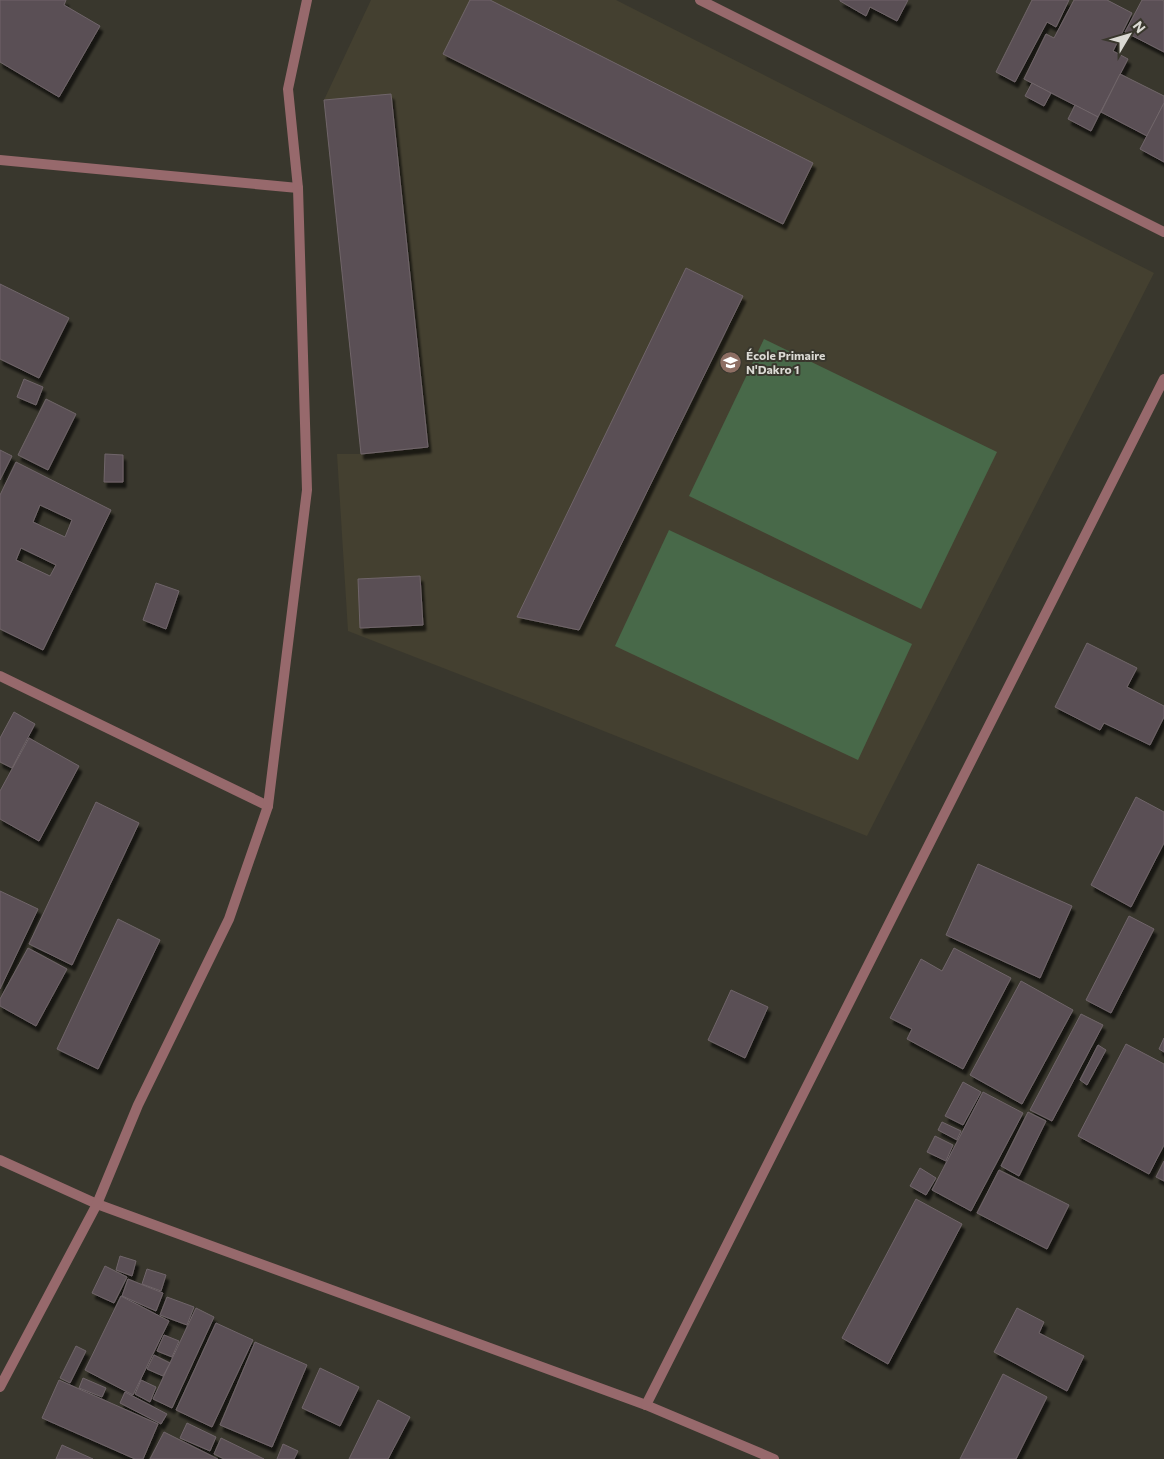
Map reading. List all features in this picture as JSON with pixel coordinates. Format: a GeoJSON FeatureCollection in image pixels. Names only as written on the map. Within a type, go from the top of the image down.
{"type":"FeatureCollection","features":[{"type":"Feature","properties":{"kind":"street"},"geometry":{"type":"LineString","coordinates":[[0,1387],[97,1204],[138,1105],[228,919],[268,806],[308,490],[298,188],[288,89],[306,0]]}},
{"type":"Feature","properties":{"kind":"street"},"geometry":{"type":"LineString","coordinates":[[700,0],[1164,232]]}},
{"type":"Feature","properties":{"kind":"street"},"geometry":{"type":"LineString","coordinates":[[0,160],[298,188]]}},
{"type":"Feature","properties":{"kind":"street"},"geometry":{"type":"LineString","coordinates":[[646,1405],[1164,379]]}},
{"type":"Feature","properties":{"kind":"street"},"geometry":{"type":"LineString","coordinates":[[0,676],[268,806]]}},
{"type":"Feature","properties":{"kind":"street"},"geometry":{"type":"LineString","coordinates":[[0,1160],[97,1204],[646,1405],[774,1459]]}},
{"type":"Feature","properties":{"kind":"shaded area","name":"École Primaire N'Dakro 1"},"geometry":{"type":"Polygon","coordinates":[[[371,0],[616,0],[1154,273],[867,836],[348,631],[337,454],[361,454],[324,100],[371,0]]]}},
{"type":"Feature","properties":{"kind":"green space"},"geometry":{"type":"Polygon","coordinates":[[[764,339],[997,452],[921,609],[689,496],[764,339]]]}},
{"type":"Feature","properties":{"kind":"green space"},"geometry":{"type":"Polygon","coordinates":[[[669,530],[912,644],[858,760],[615,646],[669,530]]]}},
{"type":"Feature","properties":{"kind":"building"},"geometry":{"type":"Polygon","coordinates":[[[0,0],[66,0],[64,5],[100,26],[59,97],[0,62],[0,0]]]}},
{"type":"Feature","properties":{"kind":"building"},"geometry":{"type":"Polygon","coordinates":[[[470,0],[490,0],[813,163],[783,224],[443,54],[470,0]]]}},
{"type":"Feature","properties":{"kind":"building"},"geometry":{"type":"Polygon","coordinates":[[[840,0],[908,0],[897,21],[870,7],[866,16],[840,0]]]}},
{"type":"Feature","properties":{"kind":"building"},"geometry":{"type":"Polygon","coordinates":[[[1032,0],[1069,0],[1056,27],[1047,22],[1015,82],[996,72],[1032,0]]]}},
{"type":"Feature","properties":{"kind":"building"},"geometry":{"type":"Polygon","coordinates":[[[1074,0],[1107,0],[1132,13],[1113,51],[1128,59],[1098,117],[1024,79],[1046,34],[1054,38],[1074,0]]]}},
{"type":"Feature","properties":{"kind":"building"},"geometry":{"type":"Polygon","coordinates":[[[1142,0],[1164,1],[1164,52],[1125,32],[1142,0]]]}},
{"type":"Feature","properties":{"kind":"building"},"geometry":{"type":"Polygon","coordinates":[[[1120,74],[1164,96],[1164,103],[1147,136],[1101,112],[1120,74]]]}},
{"type":"Feature","properties":{"kind":"building"},"geometry":{"type":"Polygon","coordinates":[[[1032,83],[1051,93],[1044,106],[1025,96],[1032,83]]]}},
{"type":"Feature","properties":{"kind":"building"},"geometry":{"type":"Polygon","coordinates":[[[391,94],[428,447],[361,454],[324,100],[391,94]]]}},
{"type":"Feature","properties":{"kind":"building"},"geometry":{"type":"Polygon","coordinates":[[[1164,103],[1164,162],[1140,149],[1164,103]]]}},
{"type":"Feature","properties":{"kind":"building"},"geometry":{"type":"Polygon","coordinates":[[[1075,105],[1098,117],[1091,131],[1068,119],[1075,105]]]}},
{"type":"Feature","properties":{"kind":"building"},"geometry":{"type":"Polygon","coordinates":[[[686,268],[743,296],[579,630],[517,617],[686,268]]]}},
{"type":"Feature","properties":{"kind":"building"},"geometry":{"type":"Polygon","coordinates":[[[0,284],[69,318],[39,378],[0,359],[0,284]]]}},
{"type":"Feature","properties":{"kind":"building"},"geometry":{"type":"Polygon","coordinates":[[[24,379],[43,387],[36,405],[17,397],[24,379]]]}},
{"type":"Feature","properties":{"kind":"building"},"geometry":{"type":"Polygon","coordinates":[[[46,399],[76,414],[48,470],[18,455],[46,399]]]}},
{"type":"Feature","properties":{"kind":"building"},"geometry":{"type":"Polygon","coordinates":[[[0,450],[12,456],[0,480],[0,450]]]}},
{"type":"Feature","properties":{"kind":"building"},"geometry":{"type":"Polygon","coordinates":[[[105,454],[123,455],[123,482],[104,482],[105,454]]]}},
{"type":"Feature","properties":{"kind":"building"},"geometry":{"type":"Polygon","coordinates":[[[16,462],[111,510],[43,650],[0,629],[0,495],[16,462]],[[40,505],[33,522],[65,537],[72,520],[40,505]],[[21,548],[16,560],[50,576],[56,565],[21,548]]]}},
{"type":"Feature","properties":{"kind":"building"},"geometry":{"type":"Polygon","coordinates":[[[420,576],[423,625],[360,628],[358,579],[420,576]]]}},
{"type":"Feature","properties":{"kind":"building"},"geometry":{"type":"Polygon","coordinates":[[[156,583],[179,591],[166,629],[143,620],[156,583]]]}},
{"type":"Feature","properties":{"kind":"building"},"geometry":{"type":"Polygon","coordinates":[[[1087,643],[1137,668],[1127,687],[1164,706],[1164,717],[1150,745],[1104,723],[1100,730],[1055,707],[1087,643]]]}},
{"type":"Feature","properties":{"kind":"building"},"geometry":{"type":"Polygon","coordinates":[[[14,712],[35,724],[12,768],[0,762],[0,738],[14,712]]]}},
{"type":"Feature","properties":{"kind":"building"},"geometry":{"type":"Polygon","coordinates":[[[29,738],[79,766],[39,841],[0,819],[0,791],[29,738]]]}},
{"type":"Feature","properties":{"kind":"building"},"geometry":{"type":"Polygon","coordinates":[[[1136,797],[1164,812],[1164,843],[1131,907],[1091,885],[1136,797]]]}},
{"type":"Feature","properties":{"kind":"building"},"geometry":{"type":"Polygon","coordinates":[[[96,802],[139,823],[72,965],[29,944],[96,802]]]}},
{"type":"Feature","properties":{"kind":"building"},"geometry":{"type":"Polygon","coordinates":[[[978,864],[1072,906],[1040,978],[946,935],[978,864]]]}},
{"type":"Feature","properties":{"kind":"building"},"geometry":{"type":"Polygon","coordinates":[[[0,891],[38,909],[0,989],[0,891]]]}},
{"type":"Feature","properties":{"kind":"building"},"geometry":{"type":"Polygon","coordinates":[[[1129,916],[1154,929],[1111,1013],[1086,1000],[1129,916]]]}},
{"type":"Feature","properties":{"kind":"building"},"geometry":{"type":"Polygon","coordinates":[[[118,919],[160,940],[98,1069],[57,1049],[118,919]]]}},
{"type":"Feature","properties":{"kind":"building"},"geometry":{"type":"Polygon","coordinates":[[[28,948],[67,969],[36,1026],[0,1006],[0,999],[28,948]]]}},
{"type":"Feature","properties":{"kind":"building"},"geometry":{"type":"Polygon","coordinates":[[[954,948],[1011,978],[963,1069],[907,1039],[912,1029],[890,1018],[921,959],[942,971],[954,948]]]}},
{"type":"Feature","properties":{"kind":"building"},"geometry":{"type":"Polygon","coordinates":[[[1021,981],[1073,1010],[1022,1104],[970,1075],[1021,981]]]}},
{"type":"Feature","properties":{"kind":"building"},"geometry":{"type":"Polygon","coordinates":[[[731,990],[768,1007],[745,1058],[708,1040],[731,990]]]}},
{"type":"Feature","properties":{"kind":"building"},"geometry":{"type":"Polygon","coordinates":[[[1081,1014],[1103,1025],[1052,1121],[1030,1110],[1081,1014]]]}},
{"type":"Feature","properties":{"kind":"building"},"geometry":{"type":"Polygon","coordinates":[[[1164,1038],[1164,1052],[1159,1049],[1164,1038]]]}},
{"type":"Feature","properties":{"kind":"building"},"geometry":{"type":"Polygon","coordinates":[[[1126,1044],[1164,1064],[1164,1145],[1149,1174],[1078,1136],[1126,1044]]]}},
{"type":"Feature","properties":{"kind":"building"},"geometry":{"type":"Polygon","coordinates":[[[1098,1045],[1106,1050],[1087,1085],[1080,1080],[1098,1045]]]}},
{"type":"Feature","properties":{"kind":"building"},"geometry":{"type":"Polygon","coordinates":[[[963,1082],[981,1092],[963,1125],[945,1116],[963,1082]]]}},
{"type":"Feature","properties":{"kind":"building"},"geometry":{"type":"Polygon","coordinates":[[[983,1092],[1023,1113],[971,1211],[932,1190],[983,1092]]]}},
{"type":"Feature","properties":{"kind":"building"},"geometry":{"type":"Polygon","coordinates":[[[1028,1112],[1046,1121],[1019,1176],[1001,1166],[1028,1112]]]}},
{"type":"Feature","properties":{"kind":"building"},"geometry":{"type":"Polygon","coordinates":[[[942,1122],[961,1131],[957,1140],[938,1130],[942,1122]]]}},
{"type":"Feature","properties":{"kind":"building"},"geometry":{"type":"Polygon","coordinates":[[[935,1136],[953,1145],[946,1161],[927,1152],[935,1136]]]}},
{"type":"Feature","properties":{"kind":"building"},"geometry":{"type":"Polygon","coordinates":[[[1164,1161],[1164,1181],[1156,1177],[1164,1161]]]}},
{"type":"Feature","properties":{"kind":"building"},"geometry":{"type":"Polygon","coordinates":[[[920,1168],[936,1178],[926,1195],[910,1186],[920,1168]]]}},
{"type":"Feature","properties":{"kind":"building"},"geometry":{"type":"Polygon","coordinates":[[[999,1170],[1069,1205],[1047,1249],[977,1213],[999,1170]]]}},
{"type":"Feature","properties":{"kind":"building"},"geometry":{"type":"Polygon","coordinates":[[[916,1199],[962,1224],[888,1364],[842,1338],[916,1199]]]}},
{"type":"Feature","properties":{"kind":"building"},"geometry":{"type":"Polygon","coordinates":[[[120,1256],[136,1261],[132,1276],[116,1270],[120,1256]]]}},
{"type":"Feature","properties":{"kind":"building"},"geometry":{"type":"Polygon","coordinates":[[[105,1266],[127,1277],[114,1303],[92,1293],[105,1266]]]}},
{"type":"Feature","properties":{"kind":"building"},"geometry":{"type":"Polygon","coordinates":[[[147,1269],[166,1275],[161,1291],[142,1284],[147,1269]]]}},
{"type":"Feature","properties":{"kind":"building"},"geometry":{"type":"Polygon","coordinates":[[[128,1279],[163,1293],[156,1311],[122,1296],[128,1279]]]}},
{"type":"Feature","properties":{"kind":"building"},"geometry":{"type":"Polygon","coordinates":[[[121,1296],[169,1321],[133,1395],[85,1370],[121,1296]]]}},
{"type":"Feature","properties":{"kind":"building"},"geometry":{"type":"Polygon","coordinates":[[[167,1297],[194,1307],[187,1325],[160,1315],[167,1297]]]}},
{"type":"Feature","properties":{"kind":"building"},"geometry":{"type":"Polygon","coordinates":[[[196,1308],[214,1317],[172,1408],[153,1399],[196,1308]]]}},
{"type":"Feature","properties":{"kind":"building"},"geometry":{"type":"Polygon","coordinates":[[[1017,1308],[1044,1322],[1039,1333],[1084,1356],[1067,1391],[994,1352],[1017,1308]]]}},
{"type":"Feature","properties":{"kind":"building"},"geometry":{"type":"Polygon","coordinates":[[[216,1323],[253,1340],[212,1427],[176,1410],[216,1323]]]}},
{"type":"Feature","properties":{"kind":"building"},"geometry":{"type":"Polygon","coordinates":[[[164,1335],[179,1341],[172,1357],[157,1351],[164,1335]]]}},
{"type":"Feature","properties":{"kind":"building"},"geometry":{"type":"Polygon","coordinates":[[[255,1342],[307,1365],[272,1447],[220,1425],[255,1342]]]}},
{"type":"Feature","properties":{"kind":"building"},"geometry":{"type":"Polygon","coordinates":[[[76,1346],[86,1351],[70,1383],[60,1378],[76,1346]]]}},
{"type":"Feature","properties":{"kind":"building"},"geometry":{"type":"Polygon","coordinates":[[[154,1355],[170,1363],[163,1376],[147,1369],[154,1355]]]}},
{"type":"Feature","properties":{"kind":"building"},"geometry":{"type":"Polygon","coordinates":[[[320,1368],[359,1387],[340,1426],[302,1408],[320,1368]]]}},
{"type":"Feature","properties":{"kind":"building"},"geometry":{"type":"Polygon","coordinates":[[[1003,1374],[1047,1397],[1016,1459],[960,1459],[1003,1374]]]}},
{"type":"Feature","properties":{"kind":"building"},"geometry":{"type":"Polygon","coordinates":[[[83,1378],[106,1388],[102,1397],[79,1388],[83,1378]]]}},
{"type":"Feature","properties":{"kind":"building"},"geometry":{"type":"Polygon","coordinates":[[[59,1380],[158,1424],[143,1459],[135,1459],[42,1418],[59,1380]]]}},
{"type":"Feature","properties":{"kind":"building"},"geometry":{"type":"Polygon","coordinates":[[[141,1380],[156,1387],[150,1402],[135,1394],[141,1380]]]}},
{"type":"Feature","properties":{"kind":"building"},"geometry":{"type":"Polygon","coordinates":[[[125,1392],[167,1414],[161,1424],[120,1403],[125,1392]]]}},
{"type":"Feature","properties":{"kind":"building"},"geometry":{"type":"Polygon","coordinates":[[[378,1400],[410,1417],[388,1459],[349,1459],[378,1400]]]}},
{"type":"Feature","properties":{"kind":"building"},"geometry":{"type":"Polygon","coordinates":[[[187,1423],[216,1437],[210,1451],[180,1438],[187,1423]]]}},
{"type":"Feature","properties":{"kind":"building"},"geometry":{"type":"Polygon","coordinates":[[[164,1432],[218,1459],[150,1459],[164,1432]]]}},
{"type":"Feature","properties":{"kind":"building"},"geometry":{"type":"Polygon","coordinates":[[[221,1438],[264,1459],[224,1459],[214,1454],[221,1438]]]}},
{"type":"Feature","properties":{"kind":"building"},"geometry":{"type":"Polygon","coordinates":[[[283,1444],[298,1451],[294,1459],[277,1459],[283,1444]]]}},
{"type":"Feature","properties":{"kind":"building"},"geometry":{"type":"Polygon","coordinates":[[[62,1445],[93,1459],[56,1459],[62,1445]]]}},
{"type":"Feature","properties":{"kind":"place","name":"École Primaire N'Dakro 1"},"geometry":{"type":"Point","coordinates":[730,363]}}]}
